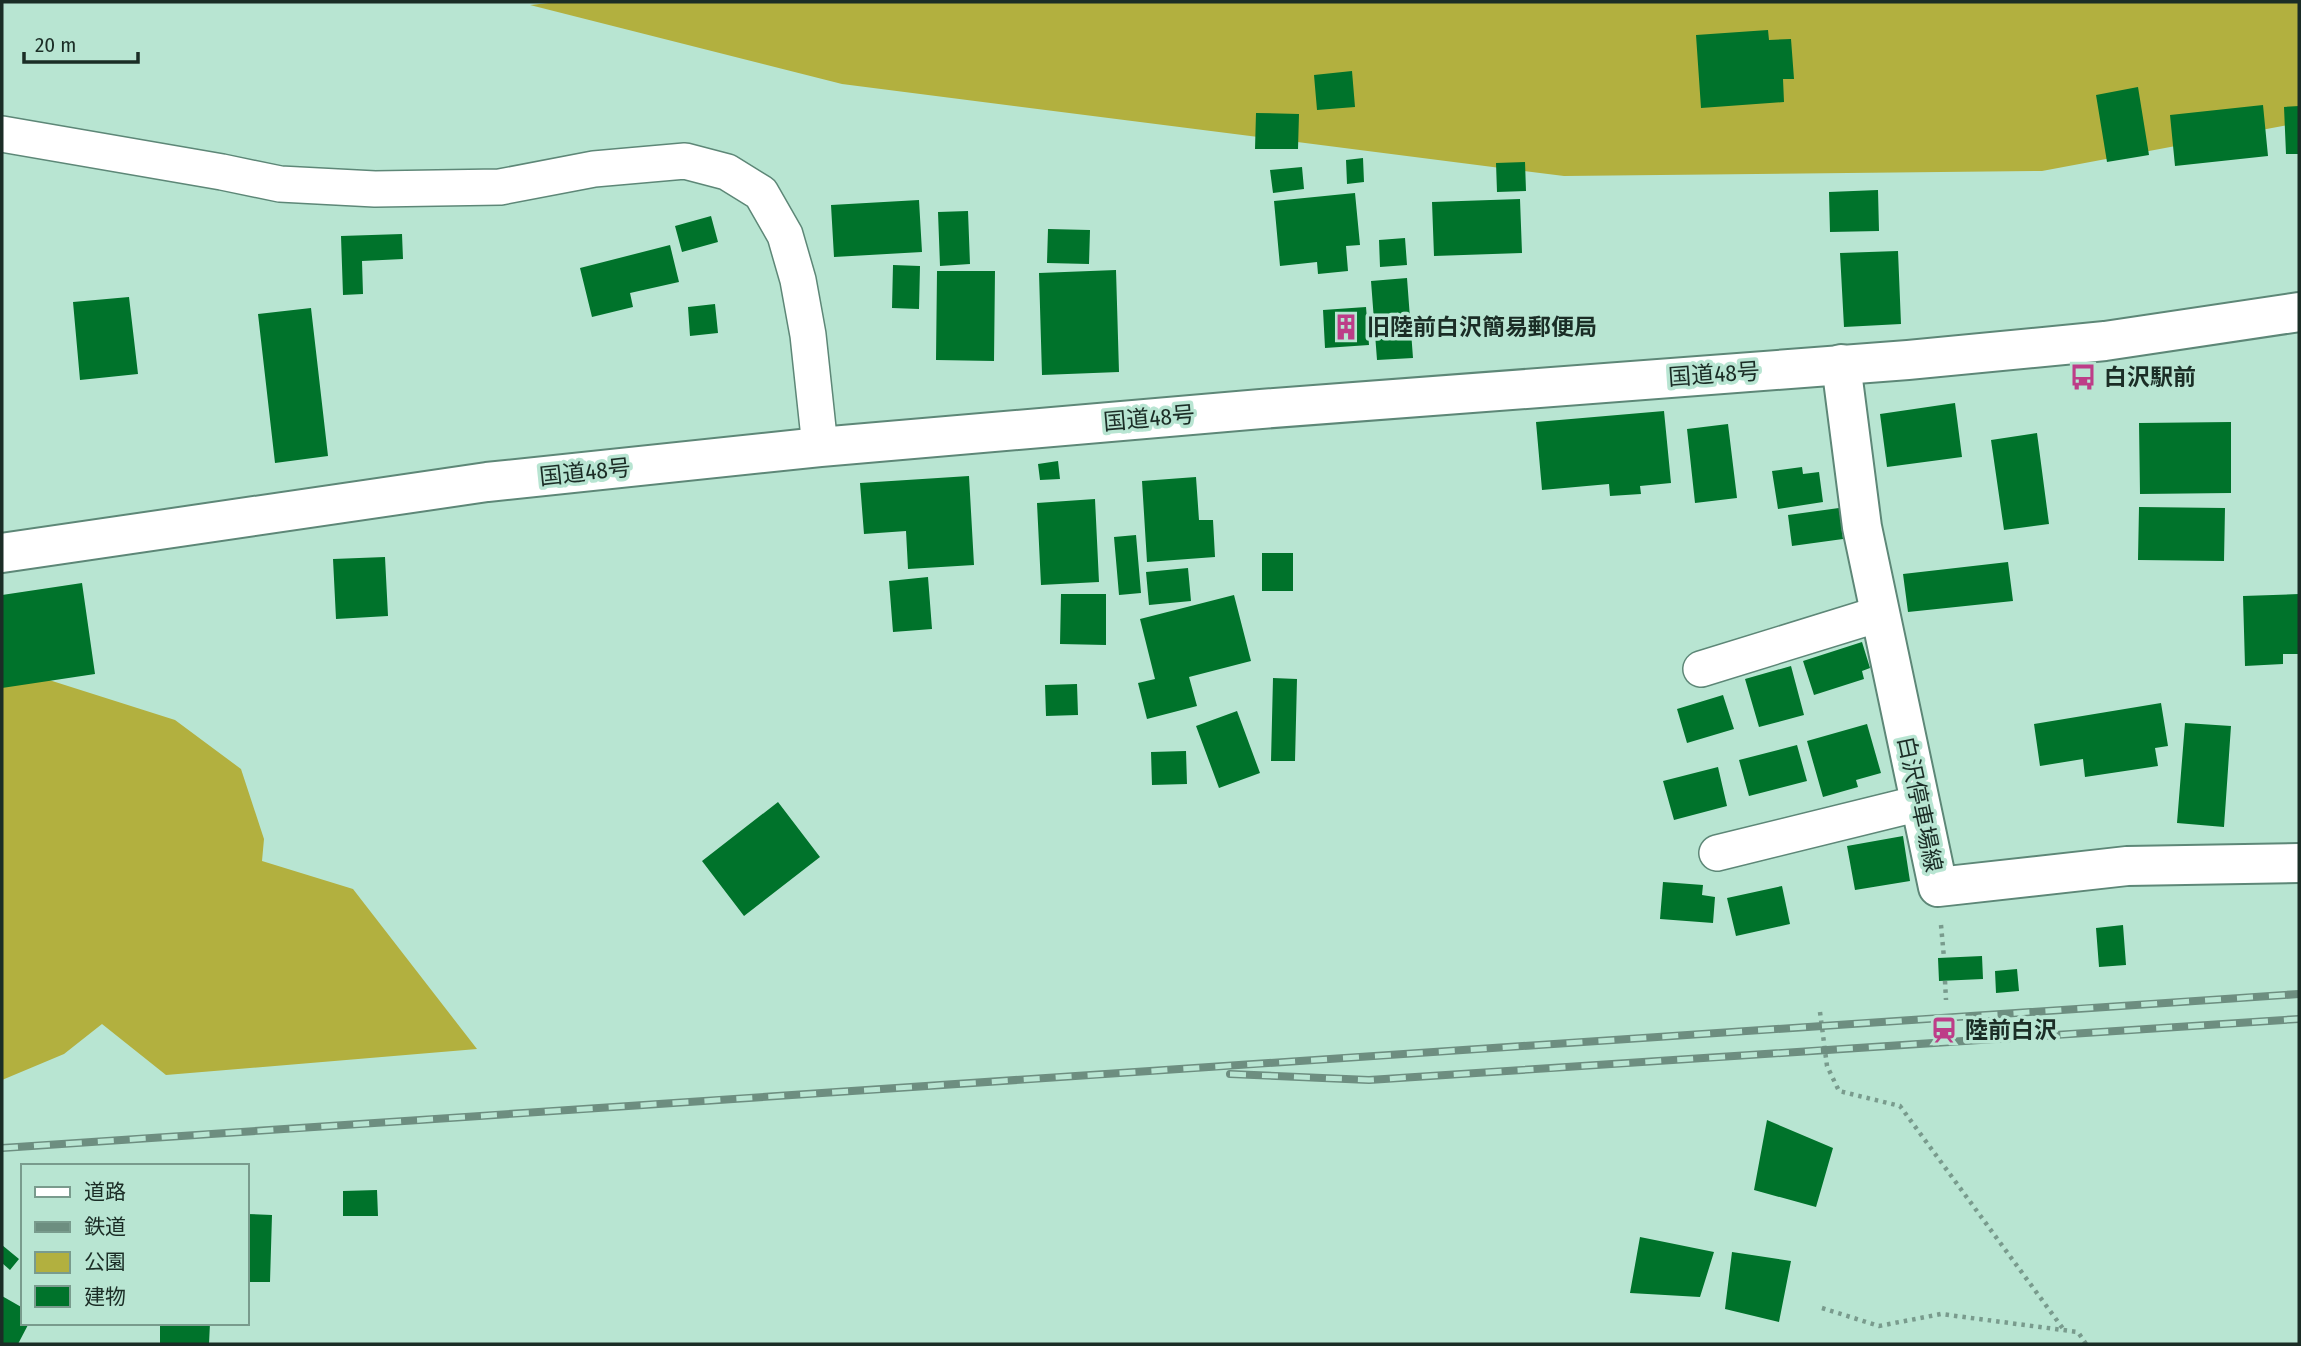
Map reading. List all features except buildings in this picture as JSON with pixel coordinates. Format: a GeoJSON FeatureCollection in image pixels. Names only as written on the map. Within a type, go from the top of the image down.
{"type":"FeatureCollection","features":[{"type":"Feature","properties":{"kind":"main road","name":"国道48号"},"geometry":{"type":"LineString","coordinates":[[2,553],[487,482],[820,447],[1261,409],[1908,360],[2105,341],[2299,312]]}},
{"type":"Feature","properties":{"kind":"main road","name":"白沢停車場線"},"geometry":{"type":"LineString","coordinates":[[1842,364],[1862,527],[1938,887],[2127,866],[2299,863]]}},
{"type":"Feature","properties":{"kind":"street"},"geometry":{"type":"LineString","coordinates":[[2,134],[280,184],[375,189],[500,187],[594,169],[685,161],[727,172],[761,193],[785,235],[798,280],[808,335],[820,447]]}},
{"type":"Feature","properties":{"kind":"street"},"geometry":{"type":"LineString","coordinates":[[1701,669],[1879,614]]}},
{"type":"Feature","properties":{"kind":"street"},"geometry":{"type":"LineString","coordinates":[[1717,853],[1920,803]]}},
{"type":"Feature","properties":{"kind":"path"},"geometry":{"type":"LineString","coordinates":[[1945,981],[1945,1000]]}},
{"type":"Feature","properties":{"kind":"path"},"geometry":{"type":"LineString","coordinates":[[1820,1012],[1827,1066],[1839,1091],[1900,1106],[2064,1330]]}},
{"type":"Feature","properties":{"kind":"path"},"geometry":{"type":"LineString","coordinates":[[1822,1308],[1879,1326],[1941,1314],[2064,1330],[2078,1332],[2086,1344]]}},
{"type":"Feature","properties":{"kind":"green space"},"geometry":{"type":"Polygon","coordinates":[[[558,2],[2299,2],[2299,123],[2042,171],[1564,176],[842,84],[530,5],[558,2]]]}},
{"type":"Feature","properties":{"kind":"green space"},"geometry":{"type":"Polygon","coordinates":[[[2,670],[27,673],[175,720],[241,769],[264,839],[262,861],[353,889],[477,1049],[166,1075],[102,1024],[64,1054],[2,1080],[2,670]]]}},
{"type":"Feature","properties":{"kind":"railway"},"geometry":{"type":"LineString","coordinates":[[2,1148],[2299,994]]}},
{"type":"Feature","properties":{"kind":"railway"},"geometry":{"type":"LineString","coordinates":[[1230,1074],[1369,1080],[2299,1019]]}},
{"type":"Feature","properties":{"kind":"place","name":"旧陸前白沢簡易郵便局"},"geometry":{"type":"Point","coordinates":[1346,327]}},
{"type":"Feature","properties":{"kind":"place","name":"白沢駅前"},"geometry":{"type":"Point","coordinates":[2083,377]}},
{"type":"Feature","properties":{"kind":"place","name":"陸前白沢"},"geometry":{"type":"Point","coordinates":[1944,1030]}}]}
